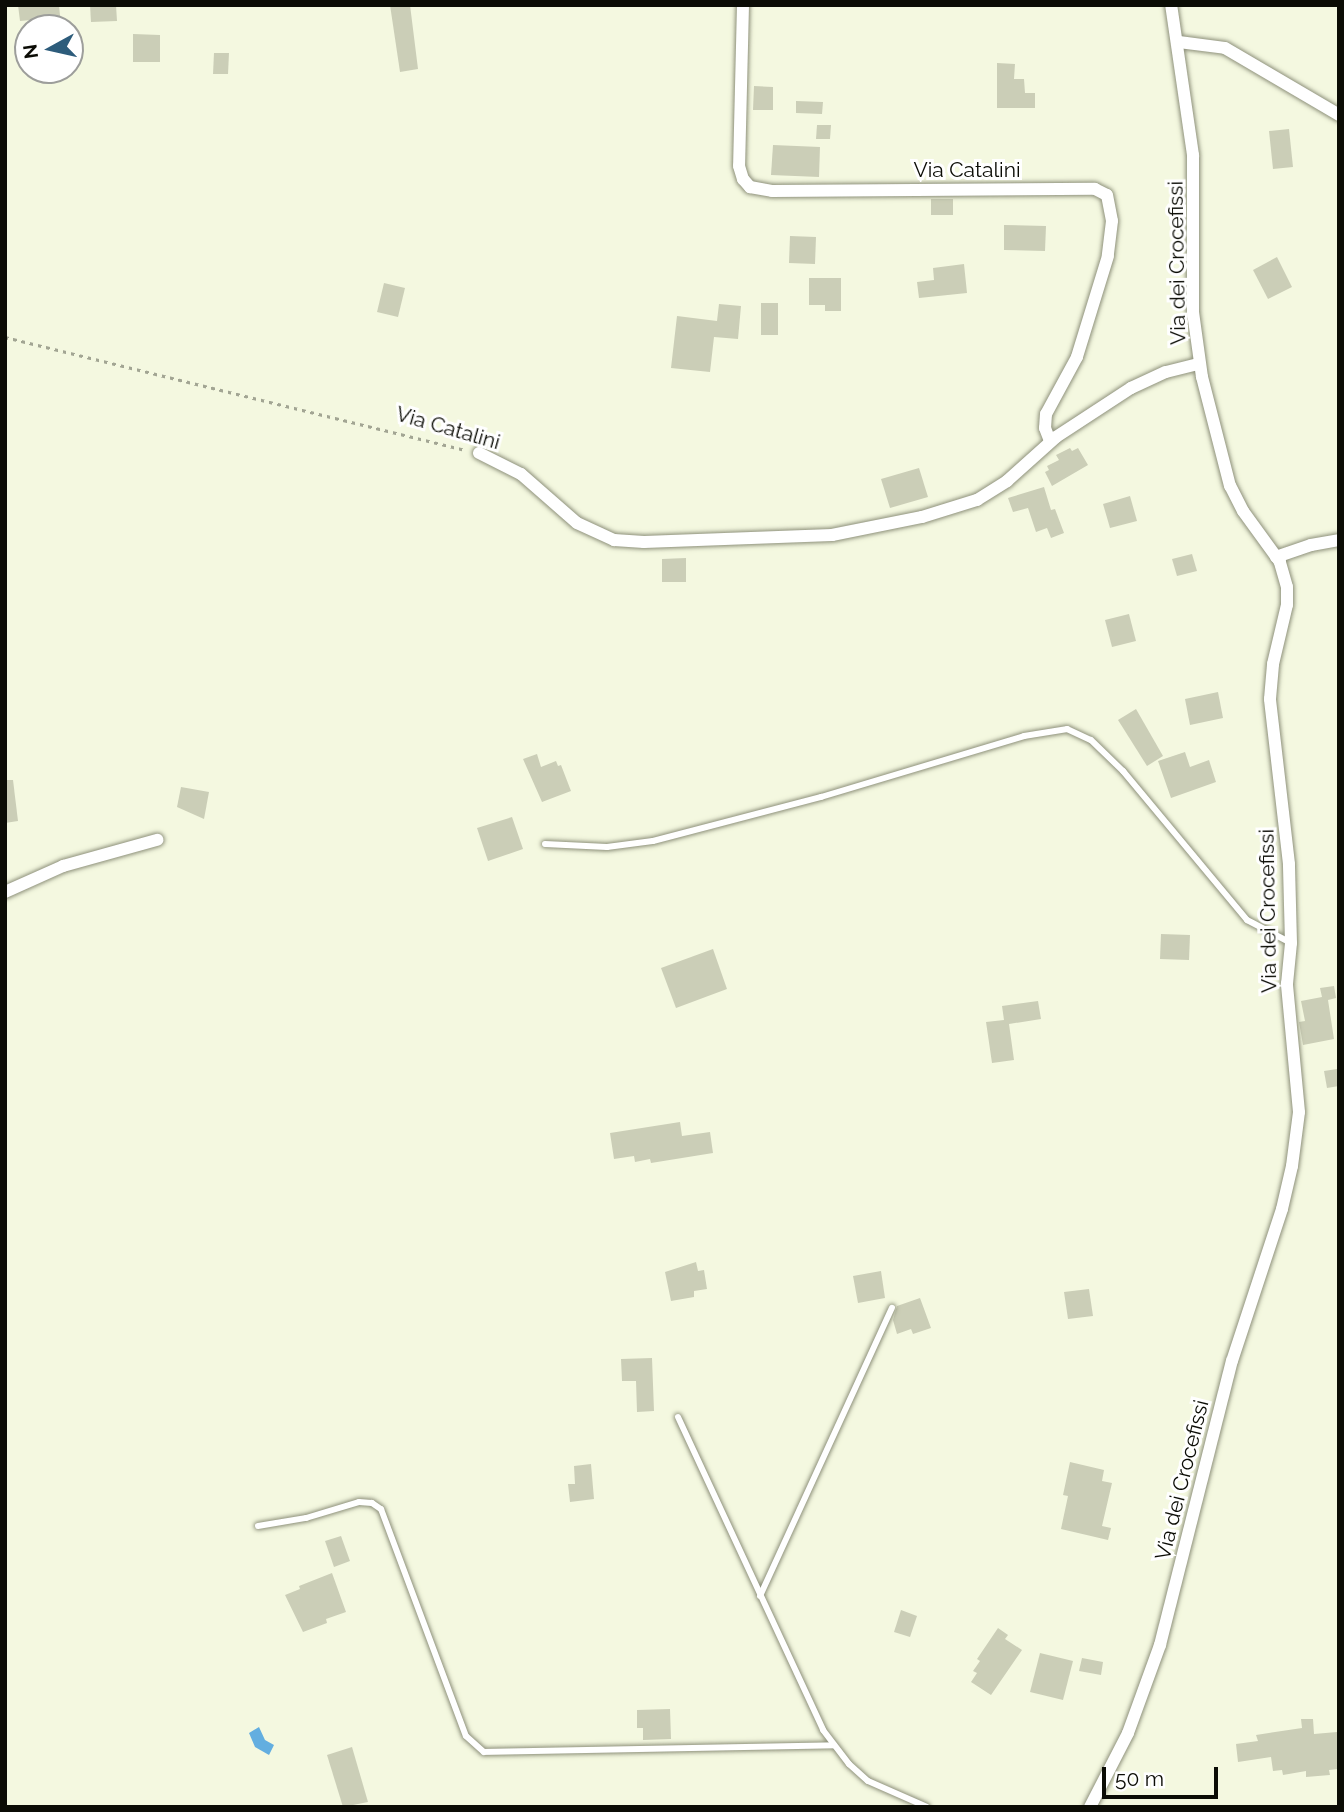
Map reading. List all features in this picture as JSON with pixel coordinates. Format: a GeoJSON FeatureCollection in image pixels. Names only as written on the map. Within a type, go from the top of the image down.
{"type":"FeatureCollection","features":[{"type":"Feature","properties":{"kind":"street","name":"Via Catalini"},"geometry":{"type":"LineString","coordinates":[[743,5],[740,166],[743,179],[750,187],[772,191],[1095,189],[1107,195],[1112,221],[1108,256],[1077,357],[1046,414],[1045,428],[1050,441]]}},
{"type":"Feature","properties":{"kind":"street","name":"Via dei Crocefissi"},"geometry":{"type":"LineString","coordinates":[[1090,1807],[1128,1733],[1160,1646],[1232,1361],[1274,1236],[1290,1173],[1299,1112],[1287,984],[1291,943],[1287,832],[1270,699],[1273,664],[1287,597],[1285,577],[1276,557],[1243,511],[1230,486],[1199,363],[1193,300],[1194,174],[1179,42],[1171,5]]}},
{"type":"Feature","properties":{"kind":"street"},"geometry":{"type":"LineString","coordinates":[[1179,42],[1225,48],[1339,116]]}},
{"type":"Feature","properties":{"kind":"street","name":"Via Catalini"},"geometry":{"type":"LineString","coordinates":[[479,453],[521,474],[583,527],[614,540],[644,542],[822,537],[922,517],[960,506],[992,491],[1050,441],[1143,382],[1170,370],[1199,363]]}},
{"type":"Feature","properties":{"kind":"street"},"geometry":{"type":"LineString","coordinates":[[1276,557],[1311,545],[1339,540]]}},
{"type":"Feature","properties":{"kind":"street"},"geometry":{"type":"LineString","coordinates":[[5,892],[63,866],[157,840]]}},
{"type":"Feature","properties":{"kind":"lane"},"geometry":{"type":"LineString","coordinates":[[545,844],[607,847],[653,841],[821,797],[1024,736],[1067,729],[1091,740],[1124,771],[1247,920],[1291,943]]}},
{"type":"Feature","properties":{"kind":"lane"},"geometry":{"type":"LineString","coordinates":[[761,1596],[892,1308]]}},
{"type":"Feature","properties":{"kind":"lane"},"geometry":{"type":"LineString","coordinates":[[678,1417],[814,1715],[834,1745],[868,1781],[927,1807]]}},
{"type":"Feature","properties":{"kind":"lane"},"geometry":{"type":"LineString","coordinates":[[258,1526],[313,1516],[353,1503],[372,1503],[381,1509],[466,1736],[484,1752],[834,1745]]}},
{"type":"Feature","properties":{"kind":"path","name":"Via Catalini"},"geometry":{"type":"LineString","coordinates":[[5,337],[479,453]]}},
{"type":"Feature","properties":{"kind":"water"},"geometry":{"type":"Polygon","coordinates":[[[259,1727],[265,1740],[274,1745],[269,1755],[255,1747],[249,1733],[259,1727]]]}},
{"type":"Feature","properties":{"kind":"building"},"geometry":{"type":"Polygon","coordinates":[[[18,5],[59,5],[60,14],[19,14],[18,5]]]}},
{"type":"Feature","properties":{"kind":"building"},"geometry":{"type":"Polygon","coordinates":[[[90,5],[116,5],[117,21],[91,22],[90,5]]]}},
{"type":"Feature","properties":{"kind":"building"},"geometry":{"type":"Polygon","coordinates":[[[390,5],[410,5],[418,69],[400,72],[390,5]]]}},
{"type":"Feature","properties":{"kind":"building"},"geometry":{"type":"Polygon","coordinates":[[[133,34],[160,35],[160,62],[133,62],[133,34]]]}},
{"type":"Feature","properties":{"kind":"building"},"geometry":{"type":"Polygon","coordinates":[[[214,53],[229,53],[228,74],[213,74],[214,53]]]}},
{"type":"Feature","properties":{"kind":"building"},"geometry":{"type":"Polygon","coordinates":[[[997,63],[1015,64],[1014,79],[1024,79],[1025,93],[1035,93],[1035,108],[997,108],[997,63]]]}},
{"type":"Feature","properties":{"kind":"building"},"geometry":{"type":"Polygon","coordinates":[[[754,86],[773,87],[773,110],[753,110],[754,86]]]}},
{"type":"Feature","properties":{"kind":"building"},"geometry":{"type":"Polygon","coordinates":[[[796,101],[823,102],[822,114],[796,113],[796,101]]]}},
{"type":"Feature","properties":{"kind":"building"},"geometry":{"type":"Polygon","coordinates":[[[817,125],[831,125],[830,139],[816,139],[817,125]]]}},
{"type":"Feature","properties":{"kind":"building"},"geometry":{"type":"Polygon","coordinates":[[[1289,129],[1293,167],[1273,169],[1269,131],[1289,129]]]}},
{"type":"Feature","properties":{"kind":"building"},"geometry":{"type":"Polygon","coordinates":[[[773,145],[820,147],[819,177],[771,175],[773,145]]]}},
{"type":"Feature","properties":{"kind":"building"},"geometry":{"type":"Polygon","coordinates":[[[931,199],[953,199],[953,215],[931,215],[931,199]]]}},
{"type":"Feature","properties":{"kind":"building"},"geometry":{"type":"Polygon","coordinates":[[[1004,225],[1046,226],[1045,251],[1004,250],[1004,225]]]}},
{"type":"Feature","properties":{"kind":"building"},"geometry":{"type":"Polygon","coordinates":[[[790,236],[816,237],[815,264],[789,263],[790,236]]]}},
{"type":"Feature","properties":{"kind":"building"},"geometry":{"type":"Polygon","coordinates":[[[1277,257],[1292,287],[1268,299],[1253,270],[1277,257]]]}},
{"type":"Feature","properties":{"kind":"building"},"geometry":{"type":"Polygon","coordinates":[[[964,264],[967,293],[919,298],[917,282],[934,280],[933,268],[964,264]]]}},
{"type":"Feature","properties":{"kind":"building"},"geometry":{"type":"Polygon","coordinates":[[[809,278],[841,278],[841,311],[825,311],[825,305],[809,305],[809,278]]]}},
{"type":"Feature","properties":{"kind":"building"},"geometry":{"type":"Polygon","coordinates":[[[384,283],[405,288],[398,317],[377,312],[384,283]]]}},
{"type":"Feature","properties":{"kind":"building"},"geometry":{"type":"Polygon","coordinates":[[[761,303],[778,303],[778,335],[761,335],[761,303]]]}},
{"type":"Feature","properties":{"kind":"building"},"geometry":{"type":"Polygon","coordinates":[[[719,304],[741,306],[738,339],[714,337],[710,372],[671,368],[677,316],[717,321],[719,304]]]}},
{"type":"Feature","properties":{"kind":"building"},"geometry":{"type":"Polygon","coordinates":[[[1070,448],[1072,451],[1078,448],[1088,465],[1052,486],[1045,472],[1049,470],[1047,466],[1059,460],[1056,455],[1070,448]]]}},
{"type":"Feature","properties":{"kind":"building"},"geometry":{"type":"Polygon","coordinates":[[[919,468],[928,497],[890,508],[881,479],[919,468]]]}},
{"type":"Feature","properties":{"kind":"building"},"geometry":{"type":"Polygon","coordinates":[[[1044,487],[1051,510],[1055,509],[1064,533],[1051,538],[1047,528],[1036,532],[1028,508],[1013,512],[1008,498],[1044,487]]]}},
{"type":"Feature","properties":{"kind":"building"},"geometry":{"type":"Polygon","coordinates":[[[1130,496],[1137,521],[1110,528],[1103,504],[1130,496]]]}},
{"type":"Feature","properties":{"kind":"building"},"geometry":{"type":"Polygon","coordinates":[[[1192,554],[1197,571],[1177,576],[1172,559],[1192,554]]]}},
{"type":"Feature","properties":{"kind":"building"},"geometry":{"type":"Polygon","coordinates":[[[686,558],[686,582],[662,582],[662,559],[686,558]]]}},
{"type":"Feature","properties":{"kind":"building"},"geometry":{"type":"Polygon","coordinates":[[[1129,614],[1136,641],[1112,647],[1105,620],[1129,614]]]}},
{"type":"Feature","properties":{"kind":"building"},"geometry":{"type":"Polygon","coordinates":[[[1218,692],[1223,718],[1190,725],[1185,699],[1218,692]]]}},
{"type":"Feature","properties":{"kind":"building"},"geometry":{"type":"Polygon","coordinates":[[[1136,709],[1163,756],[1147,766],[1118,720],[1136,709]]]}},
{"type":"Feature","properties":{"kind":"building"},"geometry":{"type":"Polygon","coordinates":[[[1185,752],[1190,767],[1209,760],[1216,782],[1171,798],[1158,761],[1185,752]]]}},
{"type":"Feature","properties":{"kind":"building"},"geometry":{"type":"Polygon","coordinates":[[[537,754],[541,767],[556,761],[558,766],[561,765],[571,791],[542,802],[523,759],[537,754]]]}},
{"type":"Feature","properties":{"kind":"building"},"geometry":{"type":"Polygon","coordinates":[[[5,780],[13,780],[18,821],[5,823],[5,780]]]}},
{"type":"Feature","properties":{"kind":"building"},"geometry":{"type":"Polygon","coordinates":[[[181,787],[209,792],[204,819],[177,807],[181,787]]]}},
{"type":"Feature","properties":{"kind":"building"},"geometry":{"type":"Polygon","coordinates":[[[512,817],[523,849],[488,861],[477,828],[512,817]]]}},
{"type":"Feature","properties":{"kind":"building"},"geometry":{"type":"Polygon","coordinates":[[[1161,934],[1190,935],[1189,960],[1160,959],[1161,934]]]}},
{"type":"Feature","properties":{"kind":"building"},"geometry":{"type":"Polygon","coordinates":[[[713,949],[727,989],[676,1008],[661,968],[713,949]]]}},
{"type":"Feature","properties":{"kind":"building"},"geometry":{"type":"Polygon","coordinates":[[[1334,986],[1336,998],[1328,1000],[1334,1039],[1303,1045],[1299,1022],[1305,1021],[1301,1001],[1322,997],[1320,988],[1334,986]]]}},
{"type":"Feature","properties":{"kind":"building"},"geometry":{"type":"Polygon","coordinates":[[[1038,1001],[1041,1019],[1009,1024],[1014,1060],[992,1063],[986,1022],[1004,1020],[1002,1006],[1038,1001]]]}},
{"type":"Feature","properties":{"kind":"building"},"geometry":{"type":"Polygon","coordinates":[[[1337,1069],[1339,1086],[1327,1088],[1324,1071],[1337,1069]]]}},
{"type":"Feature","properties":{"kind":"building"},"geometry":{"type":"Polygon","coordinates":[[[680,1122],[682,1136],[710,1132],[713,1153],[651,1163],[650,1159],[635,1162],[634,1156],[614,1159],[610,1133],[680,1122]]]}},
{"type":"Feature","properties":{"kind":"building"},"geometry":{"type":"Polygon","coordinates":[[[696,1262],[698,1271],[704,1270],[707,1289],[694,1291],[694,1297],[671,1301],[665,1272],[696,1262]]]}},
{"type":"Feature","properties":{"kind":"building"},"geometry":{"type":"Polygon","coordinates":[[[881,1271],[885,1298],[858,1303],[853,1276],[881,1271]]]}},
{"type":"Feature","properties":{"kind":"building"},"geometry":{"type":"Polygon","coordinates":[[[1089,1289],[1093,1316],[1068,1319],[1064,1292],[1089,1289]]]}},
{"type":"Feature","properties":{"kind":"building"},"geometry":{"type":"Polygon","coordinates":[[[920,1298],[931,1328],[913,1334],[911,1329],[897,1334],[893,1320],[897,1306],[920,1298]]]}},
{"type":"Feature","properties":{"kind":"building"},"geometry":{"type":"Polygon","coordinates":[[[652,1358],[654,1411],[637,1412],[636,1381],[622,1381],[621,1359],[652,1358]]]}},
{"type":"Feature","properties":{"kind":"building"},"geometry":{"type":"Polygon","coordinates":[[[1070,1462],[1104,1470],[1102,1481],[1112,1483],[1102,1526],[1111,1528],[1108,1540],[1061,1529],[1068,1496],[1063,1495],[1070,1462]]]}},
{"type":"Feature","properties":{"kind":"building"},"geometry":{"type":"Polygon","coordinates":[[[591,1464],[594,1499],[570,1502],[568,1484],[575,1484],[574,1466],[591,1464]]]}},
{"type":"Feature","properties":{"kind":"building"},"geometry":{"type":"Polygon","coordinates":[[[341,1536],[350,1561],[334,1567],[325,1541],[341,1536]]]}},
{"type":"Feature","properties":{"kind":"building"},"geometry":{"type":"Polygon","coordinates":[[[332,1573],[346,1612],[303,1632],[285,1595],[300,1589],[299,1586],[332,1573]]]}},
{"type":"Feature","properties":{"kind":"building"},"geometry":{"type":"Polygon","coordinates":[[[901,1610],[917,1616],[910,1637],[894,1632],[901,1610]]]}},
{"type":"Feature","properties":{"kind":"building"},"geometry":{"type":"Polygon","coordinates":[[[998,1628],[1008,1635],[1005,1639],[1022,1650],[991,1695],[971,1682],[977,1673],[973,1671],[980,1661],[977,1659],[998,1628]]]}},
{"type":"Feature","properties":{"kind":"building"},"geometry":{"type":"Polygon","coordinates":[[[1040,1653],[1073,1661],[1063,1700],[1030,1692],[1040,1653]]]}},
{"type":"Feature","properties":{"kind":"building"},"geometry":{"type":"Polygon","coordinates":[[[1082,1658],[1103,1662],[1101,1675],[1079,1671],[1082,1658]]]}},
{"type":"Feature","properties":{"kind":"building"},"geometry":{"type":"Polygon","coordinates":[[[670,1709],[671,1739],[643,1740],[643,1728],[637,1728],[637,1710],[670,1709]]]}},
{"type":"Feature","properties":{"kind":"building"},"geometry":{"type":"Polygon","coordinates":[[[1301,1719],[1313,1719],[1314,1734],[1337,1732],[1338,1769],[1329,1770],[1330,1775],[1306,1777],[1306,1771],[1283,1775],[1282,1770],[1273,1771],[1271,1757],[1238,1762],[1236,1744],[1258,1741],[1256,1735],[1302,1728],[1301,1719]]]}},
{"type":"Feature","properties":{"kind":"building"},"geometry":{"type":"Polygon","coordinates":[[[352,1747],[368,1802],[343,1807],[327,1755],[352,1747]]]}}]}
